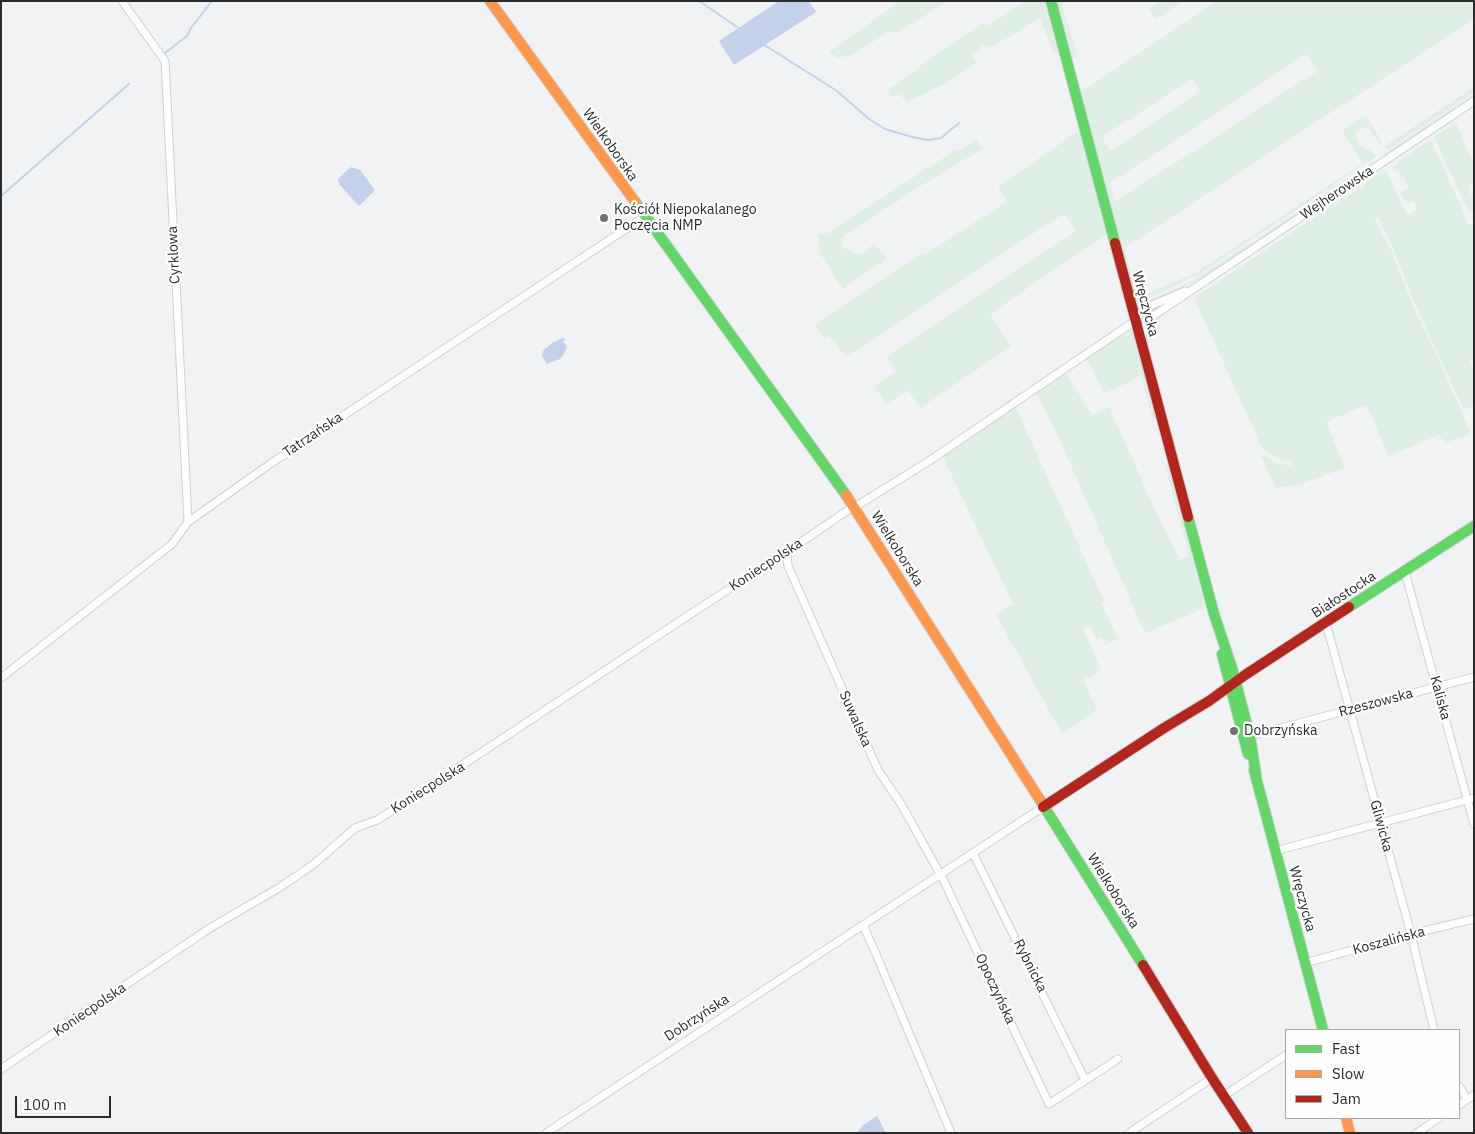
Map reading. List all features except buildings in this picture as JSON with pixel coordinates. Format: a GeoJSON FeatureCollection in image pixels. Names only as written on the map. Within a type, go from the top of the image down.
{"type":"FeatureCollection","features":[{"type":"Feature","properties":{"kind":"street","name":"Cyrklowa"},"geometry":{"type":"LineString","coordinates":[[122,1],[165,61],[188,522]]}},
{"type":"Feature","properties":{"kind":"street","name":"Wielkoborska"},"geometry":{"type":"LineString","coordinates":[[490,1],[855,507],[1248,1133]]}},
{"type":"Feature","properties":{"kind":"street","name":"Wręczycka"},"geometry":{"type":"LineString","coordinates":[[1051,1],[1141,345],[1234,688],[1250,736],[1256,775],[1323,1029]]}},
{"type":"Feature","properties":{"kind":"street","name":"Wejherowska"},"geometry":{"type":"LineString","coordinates":[[1153,316],[1474,101]]}},
{"type":"Feature","properties":{"kind":"street","name":"Tatrzańska"},"geometry":{"type":"LineString","coordinates":[[1,678],[172,544],[188,522],[294,447],[644,217]]}},
{"type":"Feature","properties":{"kind":"street","name":"Wejherowska"},"geometry":{"type":"LineString","coordinates":[[1150,306],[1200,284]]}},
{"type":"Feature","properties":{"kind":"street"},"geometry":{"type":"LineString","coordinates":[[1128,296],[1135,304],[1150,306]]}},
{"type":"Feature","properties":{"kind":"street"},"geometry":{"type":"LineString","coordinates":[[1135,321],[1150,306]]}},
{"type":"Feature","properties":{"kind":"street"},"geometry":{"type":"LineString","coordinates":[[1135,321],[1153,316]]}},
{"type":"Feature","properties":{"kind":"street"},"geometry":{"type":"LineString","coordinates":[[1141,345],[1144,328],[1153,316]]}},
{"type":"Feature","properties":{"kind":"street","name":"Koniecpolska"},"geometry":{"type":"LineString","coordinates":[[1,1070],[210,928],[298,875],[314,864],[356,828],[377,820],[417,795],[780,556],[787,555],[791,549],[929,461],[1135,321]]}},
{"type":"Feature","properties":{"kind":"street","name":"Białostocka"},"geometry":{"type":"LineString","coordinates":[[1234,688],[1326,623],[1474,526]]}},
{"type":"Feature","properties":{"kind":"street","name":"Suwalska"},"geometry":{"type":"LineString","coordinates":[[787,555],[788,566],[878,770],[901,804],[940,875]]}},
{"type":"Feature","properties":{"kind":"street","name":"Kaliska"},"geometry":{"type":"LineString","coordinates":[[1404,572],[1471,799],[1474,824]]}},
{"type":"Feature","properties":{"kind":"street","name":"Gliwicka"},"geometry":{"type":"LineString","coordinates":[[1326,623],[1411,934],[1434,1029]]}},
{"type":"Feature","properties":{"kind":"street","name":"Rzeszowska"},"geometry":{"type":"LineString","coordinates":[[1250,736],[1474,677]]}},
{"type":"Feature","properties":{"kind":"street","name":"Wręczycka"},"geometry":{"type":"LineString","coordinates":[[1234,688],[1236,713],[1245,746],[1256,775]]}},
{"type":"Feature","properties":{"kind":"street","name":"Dobrzyńska"},"geometry":{"type":"LineString","coordinates":[[546,1133],[1164,728],[1234,688]]}},
{"type":"Feature","properties":{"kind":"street"},"geometry":{"type":"LineString","coordinates":[[1209,701],[1226,703],[1236,713]]}},
{"type":"Feature","properties":{"kind":"street"},"geometry":{"type":"LineString","coordinates":[[1275,851],[1471,799]]}},
{"type":"Feature","properties":{"kind":"street","name":"Rybnicka"},"geometry":{"type":"LineString","coordinates":[[973,853],[1085,1080]]}},
{"type":"Feature","properties":{"kind":"street","name":"Opoczyńska"},"geometry":{"type":"LineString","coordinates":[[940,875],[1049,1104],[1085,1080]]}},
{"type":"Feature","properties":{"kind":"street","name":"Koszalińska"},"geometry":{"type":"LineString","coordinates":[[1305,963],[1411,934],[1474,920]]}},
{"type":"Feature","properties":{"kind":"street"},"geometry":{"type":"LineString","coordinates":[[863,926],[951,1133]]}},
{"type":"Feature","properties":{"kind":"street"},"geometry":{"type":"LineString","coordinates":[[1224,1095],[1285,1056]]}},
{"type":"Feature","properties":{"kind":"street"},"geometry":{"type":"LineString","coordinates":[[1085,1080],[1118,1058]]}},
{"type":"Feature","properties":{"kind":"street"},"geometry":{"type":"LineString","coordinates":[[1129,1133],[1212,1078]]}},
{"type":"Feature","properties":{"kind":"street"},"geometry":{"type":"LineString","coordinates":[[1460,1088],[1466,1100]]}},
{"type":"Feature","properties":{"kind":"street"},"geometry":{"type":"LineString","coordinates":[[1460,1104],[1474,1095]]}},
{"type":"Feature","properties":{"kind":"street"},"geometry":{"type":"LineString","coordinates":[[1346,1119],[1350,1133]]}},
{"type":"Feature","properties":{"kind":"street"},"geometry":{"type":"LineString","coordinates":[[1417,1133],[1438,1119]]}},
{"type":"Feature","properties":{"kind":"shaded area"},"geometry":{"type":"Polygon","coordinates":[[[901,1],[947,1],[898,33],[890,31],[852,55],[837,58],[829,52],[901,1]]]}},
{"type":"Feature","properties":{"kind":"shaded area"},"geometry":{"type":"Polygon","coordinates":[[[1026,1],[1048,1],[1061,52],[1053,52],[1040,18],[992,47],[980,45],[980,52],[971,53],[977,63],[947,82],[907,102],[899,94],[891,98],[887,89],[896,85],[932,57],[984,23],[988,26],[1026,1]]]}},
{"type":"Feature","properties":{"kind":"shaded area"},"geometry":{"type":"Polygon","coordinates":[[[1054,1],[1066,1],[1062,4],[1077,56],[1070,60],[1054,1]]]}},
{"type":"Feature","properties":{"kind":"shaded area"},"geometry":{"type":"Polygon","coordinates":[[[1160,1],[1183,1],[1156,19],[1149,9],[1160,1]]]}},
{"type":"Feature","properties":{"kind":"shaded area"},"geometry":{"type":"Polygon","coordinates":[[[1217,1],[1474,1],[1474,19],[1124,248],[1139,297],[1195,273],[1362,164],[1342,130],[1366,115],[1382,142],[1379,144],[1368,126],[1354,133],[1360,146],[1365,150],[1369,148],[1376,157],[1199,274],[1146,299],[1147,304],[1140,305],[1136,303],[1079,93],[1217,1]],[[1306,54],[1110,182],[1115,202],[1316,72],[1317,69],[1306,54]],[[1193,78],[1102,137],[1110,151],[1200,91],[1193,78]]]}},
{"type":"Feature","properties":{"kind":"shaded area"},"geometry":{"type":"Polygon","coordinates":[[[1474,87],[1474,92],[1387,150],[1385,146],[1474,87]]]}},
{"type":"Feature","properties":{"kind":"shaded area"},"geometry":{"type":"Polygon","coordinates":[[[1472,95],[1472,98],[1385,157],[1382,155],[1472,95]]]}},
{"type":"Feature","properties":{"kind":"shaded area"},"geometry":{"type":"Polygon","coordinates":[[[1456,123],[1474,163],[1474,182],[1468,184],[1468,189],[1470,194],[1474,193],[1474,195],[1462,195],[1474,196],[1473,211],[1469,213],[1434,137],[1456,123]]]}},
{"type":"Feature","properties":{"kind":"shaded area"},"geometry":{"type":"Polygon","coordinates":[[[1082,129],[1109,232],[990,314],[1011,347],[920,408],[908,390],[886,405],[874,386],[896,371],[886,357],[1076,231],[1066,216],[1060,216],[846,357],[829,336],[824,339],[815,325],[920,254],[925,255],[1007,201],[998,186],[1082,129]]]}},
{"type":"Feature","properties":{"kind":"shaded area"},"geometry":{"type":"Polygon","coordinates":[[[976,139],[982,149],[890,205],[841,238],[844,242],[842,245],[844,249],[859,255],[874,244],[887,258],[843,289],[819,252],[819,234],[828,233],[957,149],[959,151],[976,139]]]}},
{"type":"Feature","properties":{"kind":"shaded area"},"geometry":{"type":"Polygon","coordinates":[[[1431,140],[1469,225],[1474,223],[1474,359],[1469,361],[1474,371],[1474,405],[1464,410],[1412,297],[1393,247],[1378,217],[1374,219],[1391,250],[1413,306],[1471,434],[1445,443],[1439,435],[1389,456],[1366,405],[1326,422],[1345,468],[1300,484],[1276,488],[1260,454],[1277,463],[1292,466],[1293,462],[1276,458],[1263,450],[1194,298],[1360,187],[1361,189],[1363,188],[1364,184],[1386,169],[1407,215],[1412,213],[1417,209],[1413,201],[1404,202],[1400,192],[1409,188],[1401,171],[1403,177],[1401,178],[1398,171],[1393,171],[1392,168],[1398,164],[1397,162],[1431,140]]]}},
{"type":"Feature","properties":{"kind":"shaded area"},"geometry":{"type":"Polygon","coordinates":[[[1361,169],[1362,172],[1260,240],[1257,239],[1361,169]]]}},
{"type":"Feature","properties":{"kind":"shaded area"},"geometry":{"type":"Polygon","coordinates":[[[1252,242],[1254,244],[1204,277],[1151,302],[1152,299],[1192,281],[1252,242]]]}},
{"type":"Feature","properties":{"kind":"shaded area"},"geometry":{"type":"Polygon","coordinates":[[[1128,330],[1133,331],[1135,335],[1156,414],[1153,420],[1141,377],[1104,393],[1085,357],[1128,330]]]}},
{"type":"Feature","properties":{"kind":"shaded area"},"geometry":{"type":"Polygon","coordinates":[[[1065,372],[1092,415],[1109,406],[1179,559],[1189,556],[1165,465],[1170,468],[1205,607],[1200,610],[1145,633],[1056,432],[1036,392],[1065,372]]]}},
{"type":"Feature","properties":{"kind":"shaded area"},"geometry":{"type":"Polygon","coordinates":[[[1015,406],[1104,601],[1101,603],[1118,639],[1105,645],[1102,637],[1096,639],[1090,625],[1083,628],[1101,671],[1083,679],[1097,711],[1062,734],[996,615],[1013,604],[942,455],[1015,406]]]}},
{"type":"Feature","properties":{"kind":"water"},"geometry":{"type":"Polygon","coordinates":[[[779,1],[809,1],[816,12],[734,65],[719,41],[779,1]]]}},
{"type":"Feature","properties":{"kind":"water"},"geometry":{"type":"Polygon","coordinates":[[[351,167],[360,170],[375,190],[359,206],[339,184],[338,179],[351,167]]]}},
{"type":"Feature","properties":{"kind":"water"},"geometry":{"type":"Polygon","coordinates":[[[563,338],[565,339],[563,342],[567,346],[565,352],[560,359],[547,364],[542,356],[543,351],[552,343],[563,338]]]}},
{"type":"Feature","properties":{"kind":"water"},"geometry":{"type":"Polygon","coordinates":[[[877,1116],[886,1133],[857,1133],[862,1126],[877,1116]]]}},
{"type":"Feature","properties":{"kind":"waterway"},"geometry":{"type":"LineString","coordinates":[[165,53],[187,36],[212,1]]}},
{"type":"Feature","properties":{"kind":"waterway"},"geometry":{"type":"LineString","coordinates":[[699,1],[740,29]]}},
{"type":"Feature","properties":{"kind":"waterway"},"geometry":{"type":"LineString","coordinates":[[763,44],[837,91],[869,119],[885,129],[928,140],[941,138],[959,123]]}},
{"type":"Feature","properties":{"kind":"waterway"},"geometry":{"type":"LineString","coordinates":[[1,196],[129,84]]}},
{"type":"Feature","properties":{"kind":"traffic: fast"},"geometry":{"type":"LineString","coordinates":[[1051,1],[1115,243]]}},
{"type":"Feature","properties":{"kind":"traffic: fast"},"geometry":{"type":"LineString","coordinates":[[636,203],[846,495]]}},
{"type":"Feature","properties":{"kind":"traffic: fast"},"geometry":{"type":"LineString","coordinates":[[1188,517],[1250,736],[1256,775]]}},
{"type":"Feature","properties":{"kind":"traffic: fast"},"geometry":{"type":"LineString","coordinates":[[1349,607],[1474,526]]}},
{"type":"Feature","properties":{"kind":"traffic: fast"},"geometry":{"type":"LineString","coordinates":[[1222,654],[1248,754]]}},
{"type":"Feature","properties":{"kind":"traffic: fast"},"geometry":{"type":"LineString","coordinates":[[1254,770],[1323,1029]]}},
{"type":"Feature","properties":{"kind":"traffic: fast"},"geometry":{"type":"LineString","coordinates":[[1040,800],[1143,965]]}},
{"type":"Feature","properties":{"kind":"traffic: slow"},"geometry":{"type":"LineString","coordinates":[[490,1],[636,203]]}},
{"type":"Feature","properties":{"kind":"traffic: slow"},"geometry":{"type":"LineString","coordinates":[[846,495],[1040,800]]}},
{"type":"Feature","properties":{"kind":"traffic: slow"},"geometry":{"type":"LineString","coordinates":[[1346,1119],[1350,1133]]}},
{"type":"Feature","properties":{"kind":"traffic: jam"},"geometry":{"type":"LineString","coordinates":[[1115,243],[1188,517]]}},
{"type":"Feature","properties":{"kind":"traffic: jam"},"geometry":{"type":"LineString","coordinates":[[1043,807],[1209,701],[1245,675],[1349,607]]}},
{"type":"Feature","properties":{"kind":"traffic: jam"},"geometry":{"type":"LineString","coordinates":[[1143,965],[1248,1133]]}},
{"type":"Feature","properties":{"kind":"place","name":"Kościół Niepokalanego Poczęcia NMP"},"geometry":{"type":"Point","coordinates":[604,218]}},
{"type":"Feature","properties":{"kind":"place","name":"Dobrzyńska"},"geometry":{"type":"Point","coordinates":[1234,731]}}]}
